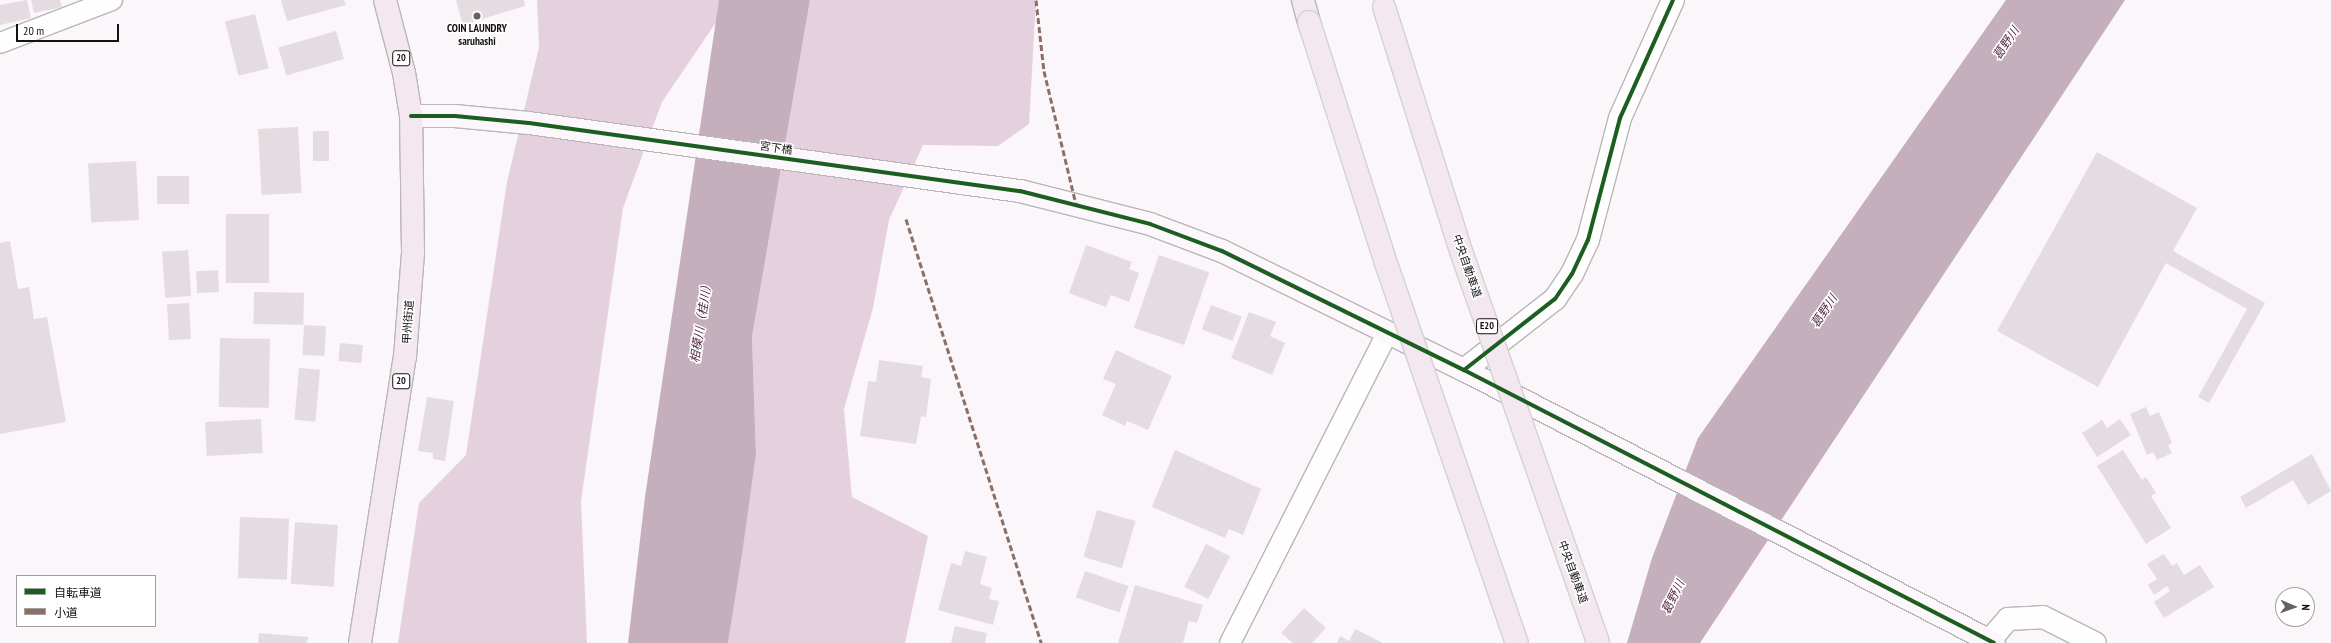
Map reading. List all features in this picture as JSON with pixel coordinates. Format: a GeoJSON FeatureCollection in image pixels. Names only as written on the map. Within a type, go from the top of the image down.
{"type":"FeatureCollection","features":[{"type":"Feature","properties":{"kind":"highway","name":"甲州街道"},"geometry":{"type":"LineString","coordinates":[[360,643],[405,357],[413,252],[411,116],[404,73],[385,0]]}},
{"type":"Feature","properties":{"kind":"highway"},"geometry":{"type":"LineString","coordinates":[[1302,0],[1390,277],[1517,643]]}},
{"type":"Feature","properties":{"kind":"highway","name":"中央自動車道"},"geometry":{"type":"LineString","coordinates":[[1383,3],[1461,251],[1598,643]]}},
{"type":"Feature","properties":{"kind":"street"},"geometry":{"type":"LineString","coordinates":[[1464,370],[1555,299],[1572,274],[1588,240],[1620,118],[1673,0]]}},
{"type":"Feature","properties":{"kind":"street","name":"宮下橋"},"geometry":{"type":"LineString","coordinates":[[411,116],[455,116],[529,123],[1020,191],[1150,224],[1222,251],[1386,333],[1464,370],[1991,642]]}},
{"type":"Feature","properties":{"kind":"street"},"geometry":{"type":"LineString","coordinates":[[1991,642],[2008,619],[2043,617],[2095,643]]}},
{"type":"Feature","properties":{"kind":"lane"},"geometry":{"type":"LineString","coordinates":[[0,43],[112,0]]}},
{"type":"Feature","properties":{"kind":"lane"},"geometry":{"type":"LineString","coordinates":[[1230,643],[1386,333]]}},
{"type":"Feature","properties":{"kind":"shaded area"},"geometry":{"type":"Polygon","coordinates":[[[537,0],[719,0],[719,18],[662,102],[623,208],[581,501],[587,643],[398,643],[419,503],[466,455],[507,182],[539,47],[537,0]]]}},
{"type":"Feature","properties":{"kind":"shaded area"},"geometry":{"type":"Polygon","coordinates":[[[810,0],[1036,0],[1029,124],[998,146],[923,145],[889,220],[873,308],[844,409],[852,497],[928,536],[905,643],[728,643],[756,454],[752,337],[810,0]]]}},
{"type":"Feature","properties":{"kind":"water","name":"相模川（桂川）"},"geometry":{"type":"Polygon","coordinates":[[[719,0],[810,0],[752,337],[756,454],[742,554],[728,643],[628,643],[645,497],[719,0]]]}},
{"type":"Feature","properties":{"kind":"water","name":"葛野川"},"geometry":{"type":"Polygon","coordinates":[[[2006,0],[2125,0],[1700,643],[1627,643],[1652,558],[1698,438],[2006,0]]]}},
{"type":"Feature","properties":{"kind":"building"},"geometry":{"type":"Polygon","coordinates":[[[27,0],[31,18],[0,25],[0,5],[27,0]]]}},
{"type":"Feature","properties":{"kind":"building"},"geometry":{"type":"Polygon","coordinates":[[[31,0],[60,0],[62,7],[34,13],[31,0]]]}},
{"type":"Feature","properties":{"kind":"building"},"geometry":{"type":"Polygon","coordinates":[[[281,0],[344,0],[346,5],[287,21],[281,0]]]}},
{"type":"Feature","properties":{"kind":"building","name":"COIN LAUNDRY saruhashi"},"geometry":{"type":"Polygon","coordinates":[[[456,0],[524,0],[525,6],[463,25],[456,0]]]}},
{"type":"Feature","properties":{"kind":"building"},"geometry":{"type":"Polygon","coordinates":[[[255,14],[269,68],[238,76],[225,21],[255,14]]]}},
{"type":"Feature","properties":{"kind":"building"},"geometry":{"type":"Polygon","coordinates":[[[336,31],[344,59],[286,75],[278,48],[336,31]]]}},
{"type":"Feature","properties":{"kind":"building"},"geometry":{"type":"Polygon","coordinates":[[[298,127],[301,193],[262,195],[258,129],[298,127]]]}},
{"type":"Feature","properties":{"kind":"building"},"geometry":{"type":"Polygon","coordinates":[[[313,131],[329,131],[329,161],[313,161],[313,131]]]}},
{"type":"Feature","properties":{"kind":"building"},"geometry":{"type":"Polygon","coordinates":[[[2097,152],[2197,208],[2173,251],[2265,303],[2209,403],[2198,397],[2247,309],[2166,263],[2098,387],[1997,331],[2097,152]]]}},
{"type":"Feature","properties":{"kind":"building"},"geometry":{"type":"Polygon","coordinates":[[[136,161],[139,220],[91,222],[88,164],[136,161]]]}},
{"type":"Feature","properties":{"kind":"building"},"geometry":{"type":"Polygon","coordinates":[[[157,176],[189,176],[189,204],[157,204],[157,176]]]}},
{"type":"Feature","properties":{"kind":"building"},"geometry":{"type":"Polygon","coordinates":[[[226,214],[269,214],[269,283],[226,283],[226,214]]]}},
{"type":"Feature","properties":{"kind":"building"},"geometry":{"type":"Polygon","coordinates":[[[10,241],[18,289],[29,287],[34,319],[47,317],[66,422],[0,434],[0,243],[10,241]]]}},
{"type":"Feature","properties":{"kind":"building"},"geometry":{"type":"Polygon","coordinates":[[[1086,245],[1132,262],[1129,269],[1139,273],[1129,302],[1111,295],[1106,307],[1069,293],[1086,245]]]}},
{"type":"Feature","properties":{"kind":"building"},"geometry":{"type":"Polygon","coordinates":[[[188,250],[191,296],[165,298],[162,252],[188,250]]]}},
{"type":"Feature","properties":{"kind":"building"},"geometry":{"type":"Polygon","coordinates":[[[1159,255],[1209,272],[1184,345],[1134,328],[1159,255]]]}},
{"type":"Feature","properties":{"kind":"building"},"geometry":{"type":"Polygon","coordinates":[[[218,270],[219,292],[197,293],[196,271],[218,270]]]}},
{"type":"Feature","properties":{"kind":"building"},"geometry":{"type":"Polygon","coordinates":[[[254,292],[304,293],[303,325],[253,324],[254,292]]]}},
{"type":"Feature","properties":{"kind":"building"},"geometry":{"type":"Polygon","coordinates":[[[189,303],[191,339],[169,340],[167,304],[189,303]]]}},
{"type":"Feature","properties":{"kind":"building"},"geometry":{"type":"Polygon","coordinates":[[[1211,305],[1242,317],[1232,341],[1202,329],[1211,305]]]}},
{"type":"Feature","properties":{"kind":"building"},"geometry":{"type":"Polygon","coordinates":[[[1249,312],[1276,322],[1270,336],[1285,343],[1272,375],[1231,358],[1249,312]]]}},
{"type":"Feature","properties":{"kind":"building"},"geometry":{"type":"Polygon","coordinates":[[[304,325],[326,326],[324,356],[302,355],[304,325]]]}},
{"type":"Feature","properties":{"kind":"building"},"geometry":{"type":"Polygon","coordinates":[[[220,338],[270,339],[269,408],[219,407],[220,338]]]}},
{"type":"Feature","properties":{"kind":"building"},"geometry":{"type":"Polygon","coordinates":[[[340,343],[363,345],[361,363],[338,361],[340,343]]]}},
{"type":"Feature","properties":{"kind":"building"},"geometry":{"type":"Polygon","coordinates":[[[1116,350],[1172,376],[1148,430],[1127,421],[1125,426],[1102,415],[1116,384],[1103,379],[1116,350]]]}},
{"type":"Feature","properties":{"kind":"building"},"geometry":{"type":"Polygon","coordinates":[[[879,360],[923,366],[921,377],[931,379],[926,417],[921,416],[916,444],[860,436],[868,381],[876,382],[879,360]]]}},
{"type":"Feature","properties":{"kind":"building"},"geometry":{"type":"Polygon","coordinates":[[[299,368],[320,370],[315,422],[294,420],[299,368]]]}},
{"type":"Feature","properties":{"kind":"building"},"geometry":{"type":"Polygon","coordinates":[[[427,397],[454,401],[445,461],[433,459],[433,453],[418,451],[427,397]]]}},
{"type":"Feature","properties":{"kind":"building"},"geometry":{"type":"Polygon","coordinates":[[[2146,407],[2150,416],[2159,412],[2172,443],[2168,445],[2172,453],[2157,460],[2153,452],[2147,455],[2130,414],[2146,407]]]}},
{"type":"Feature","properties":{"kind":"building"},"geometry":{"type":"Polygon","coordinates":[[[261,419],[263,453],[207,456],[205,422],[261,419]]]}},
{"type":"Feature","properties":{"kind":"building"},"geometry":{"type":"Polygon","coordinates":[[[2120,419],[2131,435],[2097,457],[2082,433],[2102,420],[2107,428],[2120,419]]]}},
{"type":"Feature","properties":{"kind":"building"},"geometry":{"type":"Polygon","coordinates":[[[1175,450],[1261,489],[1243,535],[1229,529],[1225,538],[1152,507],[1175,450]]]}},
{"type":"Feature","properties":{"kind":"building"},"geometry":{"type":"Polygon","coordinates":[[[2123,450],[2142,480],[2146,477],[2156,493],[2151,496],[2171,528],[2146,544],[2097,466],[2123,450]]]}},
{"type":"Feature","properties":{"kind":"building"},"geometry":{"type":"Polygon","coordinates":[[[2312,454],[2331,491],[2308,505],[2293,480],[2246,508],[2240,497],[2312,454]]]}},
{"type":"Feature","properties":{"kind":"building"},"geometry":{"type":"Polygon","coordinates":[[[1097,510],[1135,521],[1122,568],[1083,557],[1097,510]]]}},
{"type":"Feature","properties":{"kind":"building"},"geometry":{"type":"Polygon","coordinates":[[[240,517],[289,519],[287,580],[238,578],[240,517]]]}},
{"type":"Feature","properties":{"kind":"building"},"geometry":{"type":"Polygon","coordinates":[[[295,522],[338,525],[334,587],[291,584],[295,522]]]}},
{"type":"Feature","properties":{"kind":"building"},"geometry":{"type":"Polygon","coordinates":[[[1206,544],[1230,556],[1208,599],[1184,587],[1206,544]]]}},
{"type":"Feature","properties":{"kind":"building"},"geometry":{"type":"Polygon","coordinates":[[[965,551],[987,557],[980,584],[992,588],[989,599],[999,601],[993,625],[938,610],[951,563],[961,566],[965,551]]]}},
{"type":"Feature","properties":{"kind":"building"},"geometry":{"type":"Polygon","coordinates":[[[2164,554],[2172,566],[2177,563],[2184,575],[2200,565],[2214,587],[2164,618],[2154,602],[2170,591],[2167,586],[2154,595],[2148,585],[2157,579],[2147,564],[2164,554]]]}},
{"type":"Feature","properties":{"kind":"building"},"geometry":{"type":"Polygon","coordinates":[[[1085,571],[1128,586],[1119,612],[1076,597],[1085,571]]]}},
{"type":"Feature","properties":{"kind":"building"},"geometry":{"type":"Polygon","coordinates":[[[1135,585],[1203,605],[1197,623],[1189,621],[1183,643],[1118,643],[1135,585]]]}},
{"type":"Feature","properties":{"kind":"building"},"geometry":{"type":"Polygon","coordinates":[[[1304,608],[1326,628],[1312,643],[1293,643],[1281,633],[1304,608]]]}},
{"type":"Feature","properties":{"kind":"building"},"geometry":{"type":"Polygon","coordinates":[[[955,626],[987,633],[985,643],[951,643],[955,626]]]}},
{"type":"Feature","properties":{"kind":"building"},"geometry":{"type":"Polygon","coordinates":[[[1355,629],[1383,643],[1337,643],[1340,636],[1349,641],[1355,629]]]}},
{"type":"Feature","properties":{"kind":"building"},"geometry":{"type":"Polygon","coordinates":[[[259,633],[308,637],[307,643],[258,643],[259,633]]]}},
{"type":"Feature","properties":{"kind":"marked path"},"geometry":{"type":"LineString","coordinates":[[1036,0],[1044,71],[1076,204]]}},
{"type":"Feature","properties":{"kind":"marked path"},"geometry":{"type":"LineString","coordinates":[[906,219],[1041,643]]}},
{"type":"Feature","properties":{"kind":"cycle path"},"geometry":{"type":"LineString","coordinates":[[1464,370],[1555,299],[1572,274],[1588,240],[1620,118],[1673,0]]}},
{"type":"Feature","properties":{"kind":"cycle path"},"geometry":{"type":"LineString","coordinates":[[411,116],[455,116],[529,123],[1020,191],[1150,224],[1222,251],[1464,370],[1994,643]]}},
{"type":"Feature","properties":{"kind":"place","name":"COIN LAUNDRY saruhashi"},"geometry":{"type":"Point","coordinates":[477,16]}}]}
